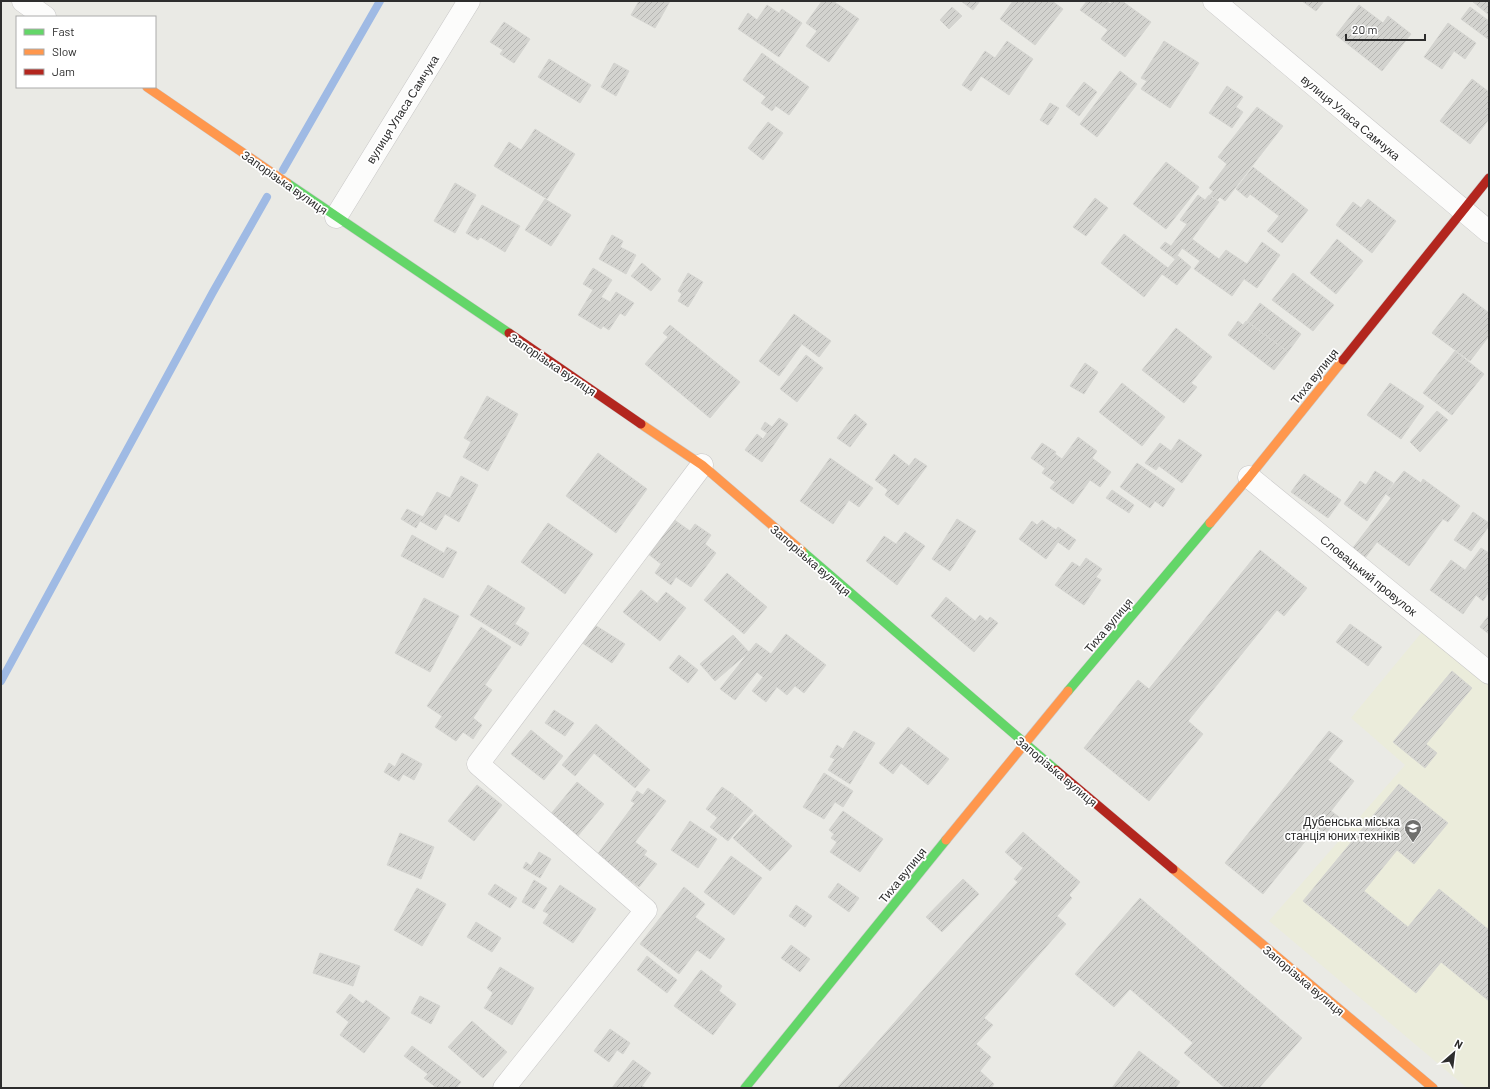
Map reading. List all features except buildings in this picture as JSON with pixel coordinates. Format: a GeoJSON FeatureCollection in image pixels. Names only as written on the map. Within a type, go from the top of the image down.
{"type":"FeatureCollection","features":[{"type":"Feature","properties":{"kind":"street"},"geometry":{"type":"LineString","coordinates":[[23,1],[44,16]]}},
{"type":"Feature","properties":{"kind":"street","name":"вулиця Уласа Самчука"},"geometry":{"type":"LineString","coordinates":[[336,217],[469,1]]}},
{"type":"Feature","properties":{"kind":"street","name":"вулиця Уласа Самчука"},"geometry":{"type":"LineString","coordinates":[[1214,1],[1489,232]]}},
{"type":"Feature","properties":{"kind":"street","name":"Запорізька вулиця"},"geometry":{"type":"LineString","coordinates":[[148,88],[702,465],[1024,743],[1433,1088]]}},
{"type":"Feature","properties":{"kind":"street","name":"Тиха вулиця"},"geometry":{"type":"LineString","coordinates":[[745,1088],[1024,743],[1249,477],[1489,178]]}},
{"type":"Feature","properties":{"kind":"street"},"geometry":{"type":"LineString","coordinates":[[504,1088],[646,910],[478,764],[702,465]]}},
{"type":"Feature","properties":{"kind":"street","name":"Словацький провулок"},"geometry":{"type":"LineString","coordinates":[[1249,477],[1489,673]]}},
{"type":"Feature","properties":{"kind":"shaded area","name":"Дубенська міська станція юних техніків"},"geometry":{"type":"Polygon","coordinates":[[[1422,632],[1489,686],[1489,1088],[1467,1088],[1269,921],[1405,765],[1351,718],[1422,632]]]}},
{"type":"Feature","properties":{"kind":"waterway"},"geometry":{"type":"LineString","coordinates":[[283,170],[380,1]]}},
{"type":"Feature","properties":{"kind":"waterway"},"geometry":{"type":"LineString","coordinates":[[1,681],[213,292],[267,197]]}},
{"type":"Feature","properties":{"kind":"traffic: fast"},"geometry":{"type":"LineString","coordinates":[[287,183],[509,333]]}},
{"type":"Feature","properties":{"kind":"traffic: fast"},"geometry":{"type":"LineString","coordinates":[[1068,691],[1210,523]]}},
{"type":"Feature","properties":{"kind":"traffic: fast"},"geometry":{"type":"LineString","coordinates":[[802,551],[1056,770]]}},
{"type":"Feature","properties":{"kind":"traffic: fast"},"geometry":{"type":"LineString","coordinates":[[745,1088],[946,840]]}},
{"type":"Feature","properties":{"kind":"traffic: slow"},"geometry":{"type":"LineString","coordinates":[[148,88],[287,183]]}},
{"type":"Feature","properties":{"kind":"traffic: slow"},"geometry":{"type":"LineString","coordinates":[[1210,523],[1343,360]]}},
{"type":"Feature","properties":{"kind":"traffic: slow"},"geometry":{"type":"LineString","coordinates":[[641,424],[702,465],[802,551]]}},
{"type":"Feature","properties":{"kind":"traffic: slow"},"geometry":{"type":"LineString","coordinates":[[946,840],[1068,691]]}},
{"type":"Feature","properties":{"kind":"traffic: slow"},"geometry":{"type":"LineString","coordinates":[[1173,869],[1433,1088]]}},
{"type":"Feature","properties":{"kind":"traffic: jam"},"geometry":{"type":"LineString","coordinates":[[1343,360],[1489,178]]}},
{"type":"Feature","properties":{"kind":"traffic: jam"},"geometry":{"type":"LineString","coordinates":[[509,333],[641,424]]}},
{"type":"Feature","properties":{"kind":"traffic: jam"},"geometry":{"type":"LineString","coordinates":[[1056,770],[1173,869]]}},
{"type":"Feature","properties":{"kind":"place","name":"Дубенська міська станція юних техніків"},"geometry":{"type":"Point","coordinates":[1413,843]}}]}
